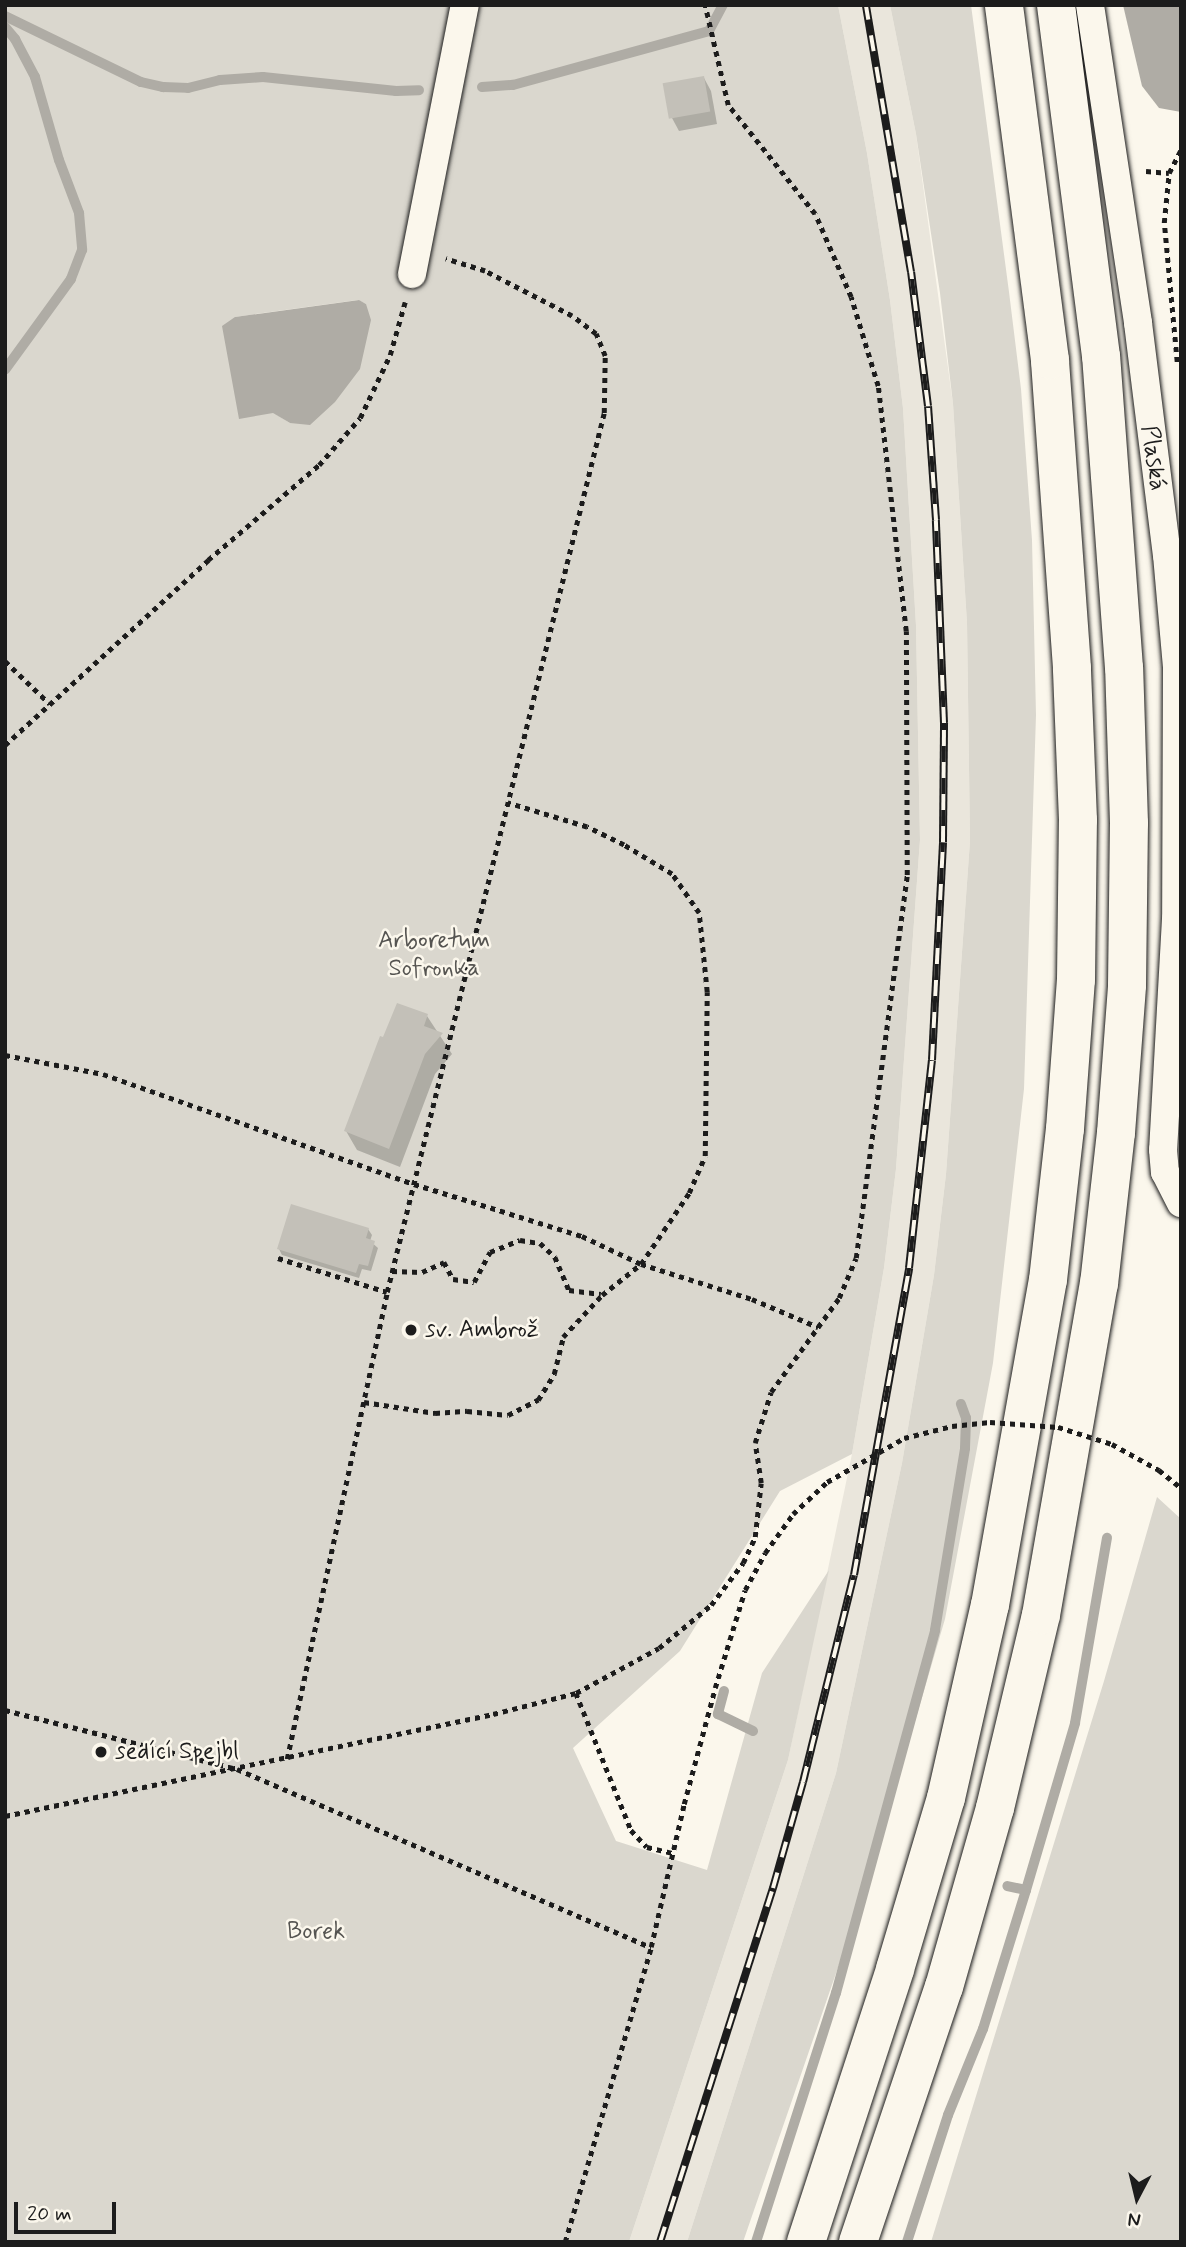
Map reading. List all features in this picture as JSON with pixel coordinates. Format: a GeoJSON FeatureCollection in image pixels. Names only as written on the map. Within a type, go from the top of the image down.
{"type":"FeatureCollection","features":[{"type":"Feature","properties":{"kind":"main road"},"geometry":{"type":"LineString","coordinates":[[806,2242],[895,1969],[946,1798],[990,1605],[1048,1280],[1065,1129],[1076,980],[1078,820],[1072,668],[1049,360],[1004,5]]}},
{"type":"Feature","properties":{"kind":"main road"},"geometry":{"type":"LineString","coordinates":[[858,2242],[944,1987],[995,1808],[1041,1615],[1099,1284],[1116,1133],[1127,985],[1129,823],[1124,668],[1101,357],[1056,5]]}},
{"type":"Feature","properties":{"kind":"street"},"geometry":{"type":"LineString","coordinates":[[412,274],[465,5]]}},
{"type":"Feature","properties":{"kind":"street","name":"Plaská"},"geometry":{"type":"LineString","coordinates":[[1090,5],[1138,323],[1167,555],[1177,668],[1175,932],[1163,1150],[1165,1172],[1181,1203]]}},
{"type":"Feature","properties":{"kind":"path"},"geometry":{"type":"LineString","coordinates":[[5,1816],[287,1759],[576,1693],[659,1648],[711,1605],[743,1563],[755,1537],[761,1483],[755,1443],[771,1392],[839,1298],[856,1258],[907,875],[906,631],[878,386],[851,297],[815,214],[728,104],[705,5]]}},
{"type":"Feature","properties":{"kind":"path"},"geometry":{"type":"LineString","coordinates":[[1178,367],[1164,223],[1169,173],[1181,149]]}},
{"type":"Feature","properties":{"kind":"path"},"geometry":{"type":"LineString","coordinates":[[1138,170],[1169,173]]}},
{"type":"Feature","properties":{"kind":"path"},"geometry":{"type":"LineString","coordinates":[[287,1759],[387,1292],[604,413],[605,356],[596,334],[572,316],[485,271],[440,257]]}},
{"type":"Feature","properties":{"kind":"path"},"geometry":{"type":"LineString","coordinates":[[5,745],[208,560],[319,465],[360,418],[390,355],[412,274]]}},
{"type":"Feature","properties":{"kind":"path"},"geometry":{"type":"LineString","coordinates":[[5,661],[50,704]]}},
{"type":"Feature","properties":{"kind":"path"},"geometry":{"type":"LineString","coordinates":[[364,1402],[435,1413],[467,1411],[508,1415],[538,1400],[554,1374],[563,1337],[602,1294],[641,1264],[689,1193],[705,1156],[706,992],[699,914],[672,874],[624,845],[587,827],[508,803]]}},
{"type":"Feature","properties":{"kind":"path"},"geometry":{"type":"LineString","coordinates":[[5,1055],[103,1074],[414,1184],[582,1236],[641,1264],[752,1299],[818,1327]]}},
{"type":"Feature","properties":{"kind":"path"},"geometry":{"type":"LineString","coordinates":[[392,1271],[422,1272],[444,1262],[453,1279],[474,1282],[490,1252],[520,1240],[540,1243],[555,1256],[569,1290],[602,1294]]}},
{"type":"Feature","properties":{"kind":"path"},"geometry":{"type":"LineString","coordinates":[[278,1258],[387,1292]]}},
{"type":"Feature","properties":{"kind":"path"},"geometry":{"type":"LineString","coordinates":[[565,2242],[652,1947],[715,1688],[754,1570],[793,1514],[827,1482],[904,1438],[952,1426],[990,1422],[1058,1427],[1112,1444],[1159,1470],[1181,1488]]}},
{"type":"Feature","properties":{"kind":"path"},"geometry":{"type":"LineString","coordinates":[[576,1693],[631,1830],[647,1847],[674,1853]]}},
{"type":"Feature","properties":{"kind":"path"},"geometry":{"type":"LineString","coordinates":[[5,1710],[237,1769],[652,1947]]}},
{"type":"Feature","properties":{"kind":"shaded area"},"geometry":{"type":"Polygon","coordinates":[[[838,5],[890,5],[916,134],[953,404],[967,623],[970,841],[946,1174],[934,1275],[902,1463],[836,1773],[687,2242],[629,2242],[788,1760],[852,1454],[884,1268],[896,1169],[920,840],[916,625],[903,408],[890,300],[867,153],[838,5]]]}},
{"type":"Feature","properties":{"kind":"shaded area"},"geometry":{"type":"Polygon","coordinates":[[[1123,5],[1181,5],[1181,112],[1159,108],[1142,86],[1123,5]]]}},
{"type":"Feature","properties":{"kind":"shaded area"},"geometry":{"type":"Polygon","coordinates":[[[359,300],[366,304],[371,320],[360,369],[335,402],[310,425],[290,423],[273,413],[239,419],[222,326],[235,317],[359,300]]]}},
{"type":"Feature","properties":{"kind":"green space","name":"Borek"},"geometry":{"type":"Polygon","coordinates":[[[5,5],[838,5],[867,153],[890,300],[903,408],[916,625],[920,840],[896,1169],[884,1268],[852,1454],[780,1491],[680,1651],[573,1748],[616,1841],[707,1870],[762,1673],[829,1570],[788,1760],[629,2242],[5,2242],[5,5]],[[358,300],[235,317],[274,413],[290,423],[366,304],[358,300]]]}},
{"type":"Feature","properties":{"kind":"green space"},"geometry":{"type":"Polygon","coordinates":[[[890,5],[971,5],[1021,389],[1032,540],[1036,715],[1024,1089],[993,1363],[945,1619],[870,1875],[743,2242],[687,2242],[836,1773],[902,1463],[934,1275],[946,1174],[970,841],[967,623],[953,404],[940,293],[916,134],[890,5]]]}},
{"type":"Feature","properties":{"kind":"green space"},"geometry":{"type":"Polygon","coordinates":[[[1157,1497],[1181,1519],[1181,2242],[931,2242],[1104,1681],[1157,1497]]]}},
{"type":"Feature","properties":{"kind":"building"},"geometry":{"type":"Polygon","coordinates":[[[704,76],[710,111],[669,119],[663,83],[704,76]]]}},
{"type":"Feature","properties":{"kind":"building"},"geometry":{"type":"Polygon","coordinates":[[[397,1003],[428,1014],[424,1026],[443,1033],[425,1054],[389,1149],[344,1131],[380,1036],[383,1037],[397,1003]]]}},
{"type":"Feature","properties":{"kind":"building"},"geometry":{"type":"Polygon","coordinates":[[[291,1204],[369,1228],[366,1238],[375,1241],[368,1266],[359,1264],[356,1273],[277,1249],[291,1204]]]}},
{"type":"Feature","properties":{"kind":"waterway"},"geometry":{"type":"LineString","coordinates":[[482,87],[513,85],[709,31],[723,5]]}},
{"type":"Feature","properties":{"kind":"waterway"},"geometry":{"type":"LineString","coordinates":[[5,16],[141,82],[163,87],[188,88],[220,80],[263,77],[396,91],[419,90]]}},
{"type":"Feature","properties":{"kind":"waterway"},"geometry":{"type":"LineString","coordinates":[[5,27],[15,39],[35,77],[59,160],[79,213],[82,250],[71,279],[5,370]]}},
{"type":"Feature","properties":{"kind":"waterway"},"geometry":{"type":"LineString","coordinates":[[756,2242],[836,1993],[935,1630],[965,1448],[966,1418],[961,1404]]}},
{"type":"Feature","properties":{"kind":"waterway"},"geometry":{"type":"LineString","coordinates":[[1026,1890],[1075,1723],[1107,1538]]}},
{"type":"Feature","properties":{"kind":"waterway"},"geometry":{"type":"LineString","coordinates":[[724,1691],[718,1714],[753,1731]]}},
{"type":"Feature","properties":{"kind":"waterway"},"geometry":{"type":"LineString","coordinates":[[907,2242],[948,2115],[983,2029],[1026,1890],[1007,1886]]}},
{"type":"Feature","properties":{"kind":"railway"},"geometry":{"type":"LineString","coordinates":[[660,2242],[773,1888],[803,1782],[854,1575],[909,1268],[932,1060],[943,842],[944,723],[936,520],[928,406],[911,272],[866,5]]}},
{"type":"Feature","properties":{"kind":"place","name":"sv. Ambrož"},"geometry":{"type":"Point","coordinates":[411,1330]}},
{"type":"Feature","properties":{"kind":"place","name":"sedící Spejbl"},"geometry":{"type":"Point","coordinates":[101,1752]}},
{"type":"Feature","properties":{"kind":"park label","name":"Arboretum Sofronka"},"geometry":{"type":"Point","coordinates":[434,955]}}]}
